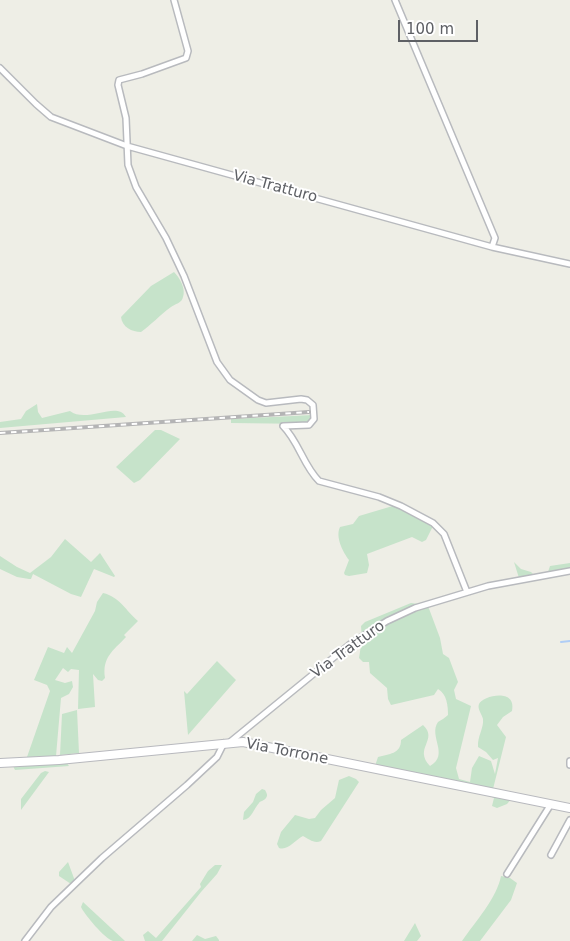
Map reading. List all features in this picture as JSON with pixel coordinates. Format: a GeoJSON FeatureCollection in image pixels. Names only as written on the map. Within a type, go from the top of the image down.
{"type":"FeatureCollection","features":[{"type":"Feature","properties":{"kind":"main road","name":"Via Torrone"},"geometry":{"type":"LineString","coordinates":[[0,763],[151,752],[227,743],[254,743],[328,760],[570,808]]}},
{"type":"Feature","properties":{"kind":"street"},"geometry":{"type":"LineString","coordinates":[[174,0],[188,51],[186,58],[119,80],[118,85],[126,118],[128,165],[136,187],[166,238],[184,276],[217,362],[230,380],[258,400],[266,403],[301,399],[307,400],[313,405],[314,419],[310,425],[283,426],[292,435],[313,474],[319,480],[379,497],[433,523],[444,534],[467,592]]}},
{"type":"Feature","properties":{"kind":"street"},"geometry":{"type":"LineString","coordinates":[[395,0],[494,238],[492,247]]}},
{"type":"Feature","properties":{"kind":"street","name":"Via Tratturo"},"geometry":{"type":"LineString","coordinates":[[0,68],[51,117],[127,146],[492,247],[570,264]]}},
{"type":"Feature","properties":{"kind":"street","name":"Via Tratturo"},"geometry":{"type":"LineString","coordinates":[[25,941],[51,907],[102,858],[188,785],[217,756],[227,743],[370,630],[415,608],[467,592],[570,570]]}},
{"type":"Feature","properties":{"kind":"street"},"geometry":{"type":"LineString","coordinates":[[507,874],[551,804]]}},
{"type":"Feature","properties":{"kind":"street"},"geometry":{"type":"LineString","coordinates":[[552,855],[570,820]]}},
{"type":"Feature","properties":{"kind":"green space"},"geometry":{"type":"Polygon","coordinates":[[[174,272],[183,287],[184,294],[181,301],[141,332],[131,330],[125,326],[121,317],[151,286],[174,272]]]}},
{"type":"Feature","properties":{"kind":"green space"},"geometry":{"type":"Polygon","coordinates":[[[37,404],[38,412],[42,418],[70,411],[85,415],[116,411],[122,412],[126,417],[0,428],[0,422],[21,419],[26,411],[37,404]]]}},
{"type":"Feature","properties":{"kind":"green space"},"geometry":{"type":"Polygon","coordinates":[[[313,415],[310,424],[231,423],[231,419],[313,415]]]}},
{"type":"Feature","properties":{"kind":"green space"},"geometry":{"type":"Polygon","coordinates":[[[155,430],[161,430],[180,439],[140,480],[134,483],[116,467],[155,430]]]}},
{"type":"Feature","properties":{"kind":"green space"},"geometry":{"type":"Polygon","coordinates":[[[396,505],[433,526],[426,540],[422,542],[412,537],[367,554],[369,565],[367,573],[345,575],[349,560],[339,540],[340,527],[353,524],[359,516],[396,505]]]}},
{"type":"Feature","properties":{"kind":"green space"},"geometry":{"type":"Polygon","coordinates":[[[65,539],[91,562],[100,553],[115,576],[94,569],[81,597],[71,594],[33,574],[31,579],[29,579],[17,577],[0,569],[0,556],[30,573],[51,557],[65,539]]]}},
{"type":"Feature","properties":{"kind":"green space"},"geometry":{"type":"Polygon","coordinates":[[[514,562],[521,569],[534,575],[519,578],[514,562]]]}},
{"type":"Feature","properties":{"kind":"green space"},"geometry":{"type":"Polygon","coordinates":[[[570,563],[570,569],[548,572],[550,566],[570,563]]]}},
{"type":"Feature","properties":{"kind":"green space"},"geometry":{"type":"Polygon","coordinates":[[[103,593],[118,601],[138,621],[124,635],[126,637],[107,659],[105,678],[102,681],[98,680],[93,674],[95,707],[78,709],[79,670],[71,669],[68,672],[63,668],[55,680],[65,683],[72,681],[73,687],[69,694],[61,698],[56,756],[27,757],[50,691],[47,685],[34,680],[48,647],[64,653],[67,647],[72,653],[103,593]]]}},
{"type":"Feature","properties":{"kind":"green space"},"geometry":{"type":"Polygon","coordinates":[[[411,603],[424,607],[428,606],[440,638],[443,654],[449,658],[458,682],[454,690],[456,699],[471,706],[456,768],[459,779],[470,782],[472,768],[479,756],[491,761],[495,774],[498,758],[493,760],[478,747],[483,722],[479,704],[481,701],[492,696],[505,696],[512,703],[512,711],[503,717],[497,725],[506,737],[493,789],[375,766],[378,757],[397,751],[401,740],[423,725],[428,735],[424,754],[425,760],[430,766],[436,762],[439,751],[435,733],[436,727],[438,722],[448,715],[445,697],[438,689],[434,695],[391,705],[388,699],[387,688],[370,673],[369,662],[363,662],[359,658],[362,639],[361,626],[365,622],[411,603]]]}},
{"type":"Feature","properties":{"kind":"green space"},"geometry":{"type":"Polygon","coordinates":[[[217,661],[236,680],[188,735],[184,691],[187,694],[217,661]]]}},
{"type":"Feature","properties":{"kind":"green space"},"geometry":{"type":"Polygon","coordinates":[[[77,710],[79,753],[60,755],[62,714],[77,710]]]}},
{"type":"Feature","properties":{"kind":"green space"},"geometry":{"type":"Polygon","coordinates":[[[66,762],[69,766],[15,770],[12,764],[66,762]]]}},
{"type":"Feature","properties":{"kind":"green space"},"geometry":{"type":"Polygon","coordinates":[[[49,772],[21,810],[21,799],[41,773],[49,772]]]}},
{"type":"Feature","properties":{"kind":"green space"},"geometry":{"type":"Polygon","coordinates":[[[349,776],[359,782],[321,841],[314,842],[303,836],[288,847],[279,848],[277,844],[281,832],[295,815],[309,819],[315,818],[335,798],[339,780],[349,776]]]}},
{"type":"Feature","properties":{"kind":"green space"},"geometry":{"type":"Polygon","coordinates":[[[262,789],[267,793],[266,798],[260,802],[249,818],[243,820],[244,812],[253,802],[256,794],[262,789]]]}},
{"type":"Feature","properties":{"kind":"green space"},"geometry":{"type":"Polygon","coordinates":[[[478,792],[513,797],[507,804],[497,808],[492,806],[494,798],[478,792]]]}},
{"type":"Feature","properties":{"kind":"green space"},"geometry":{"type":"Polygon","coordinates":[[[68,862],[75,881],[71,884],[59,876],[59,872],[68,862]]]}},
{"type":"Feature","properties":{"kind":"green space"},"geometry":{"type":"Polygon","coordinates":[[[215,865],[222,865],[217,874],[162,941],[145,941],[143,935],[148,931],[156,938],[201,887],[200,884],[208,871],[215,865]]]}},
{"type":"Feature","properties":{"kind":"green space"},"geometry":{"type":"Polygon","coordinates":[[[501,876],[510,878],[517,883],[511,900],[480,941],[462,941],[495,893],[501,876]]]}},
{"type":"Feature","properties":{"kind":"green space"},"geometry":{"type":"Polygon","coordinates":[[[83,902],[125,941],[113,941],[105,936],[81,907],[83,902]]]}},
{"type":"Feature","properties":{"kind":"green space"},"geometry":{"type":"Polygon","coordinates":[[[415,923],[421,936],[417,941],[404,941],[415,923]]]}},
{"type":"Feature","properties":{"kind":"green space"},"geometry":{"type":"Polygon","coordinates":[[[197,935],[205,939],[216,936],[219,941],[192,941],[197,935]]]}},
{"type":"Feature","properties":{"kind":"waterway"},"geometry":{"type":"LineString","coordinates":[[561,642],[570,641]]}},
{"type":"Feature","properties":{"kind":"railway"},"geometry":{"type":"LineString","coordinates":[[0,433],[309,412]]}}]}
